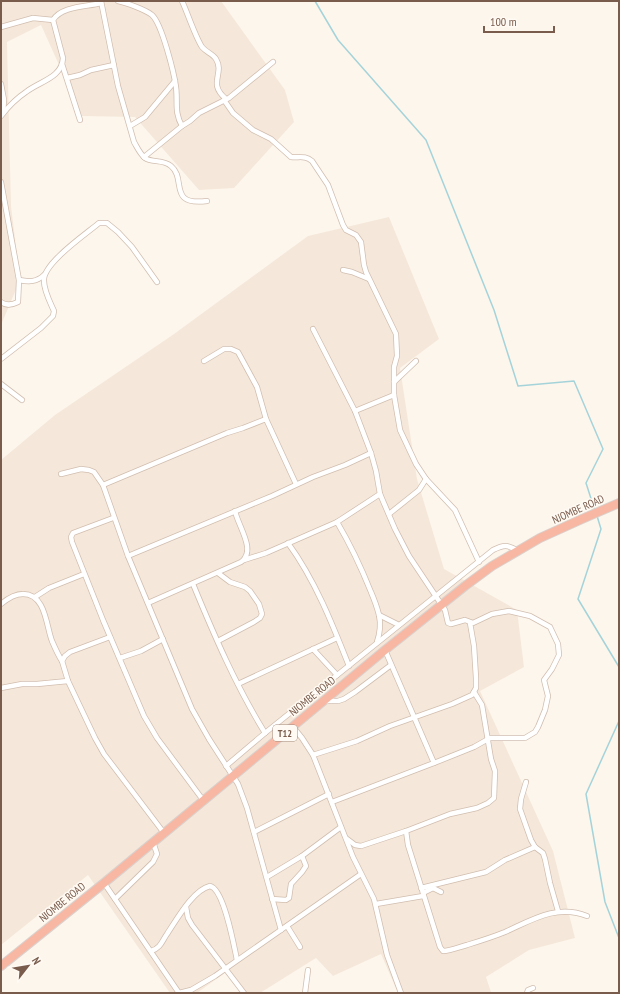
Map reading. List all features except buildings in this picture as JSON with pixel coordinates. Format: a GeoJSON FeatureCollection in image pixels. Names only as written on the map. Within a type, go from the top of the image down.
{"type":"FeatureCollection","features":[{"type":"Feature","properties":{"kind":"highway","name":"NJOMBE ROAD"},"geometry":{"type":"LineString","coordinates":[[1,966],[104,883],[385,650],[492,566],[540,538],[619,503]]}},
{"type":"Feature","properties":{"kind":"street"},"geometry":{"type":"LineString","coordinates":[[120,1],[127,1]]}},
{"type":"Feature","properties":{"kind":"street"},"geometry":{"type":"LineString","coordinates":[[120,1],[151,14],[155,18],[163,34],[175,81],[176,109],[182,126]]}},
{"type":"Feature","properties":{"kind":"street"},"geometry":{"type":"LineString","coordinates":[[182,1],[202,47],[216,59],[218,68],[217,87],[234,113],[253,130],[272,139],[291,157],[302,156],[309,158],[328,186],[346,230],[353,232],[359,238],[361,242],[364,265],[369,279],[385,308],[396,334],[397,356],[394,367],[394,395],[400,430],[416,464],[426,479],[455,510],[479,562]]}},
{"type":"Feature","properties":{"kind":"street"},"geometry":{"type":"LineString","coordinates":[[2,114],[26,92],[53,77],[59,70],[63,58],[53,20],[56,15],[67,10],[102,2],[114,65],[134,142],[144,157],[150,160],[163,162],[173,167],[177,174],[180,192],[186,198],[191,201],[207,201]]}},
{"type":"Feature","properties":{"kind":"street"},"geometry":{"type":"LineString","coordinates":[[1,27],[33,18],[53,20]]}},
{"type":"Feature","properties":{"kind":"street"},"geometry":{"type":"LineString","coordinates":[[144,157],[199,113],[225,100],[273,62]]}},
{"type":"Feature","properties":{"kind":"street"},"geometry":{"type":"LineString","coordinates":[[62,64],[80,120]]}},
{"type":"Feature","properties":{"kind":"street"},"geometry":{"type":"LineString","coordinates":[[67,78],[80,75],[91,70],[114,65]]}},
{"type":"Feature","properties":{"kind":"street"},"geometry":{"type":"LineString","coordinates":[[130,126],[145,117],[175,81]]}},
{"type":"Feature","properties":{"kind":"street"},"geometry":{"type":"LineString","coordinates":[[1,84],[4,100],[2,114]]}},
{"type":"Feature","properties":{"kind":"street"},"geometry":{"type":"LineString","coordinates":[[1,182],[19,280],[18,302],[8,305],[1,302]]}},
{"type":"Feature","properties":{"kind":"street"},"geometry":{"type":"LineString","coordinates":[[19,280],[25,282],[36,280],[44,275],[55,260],[64,252],[99,223],[107,222],[118,232],[157,282]]}},
{"type":"Feature","properties":{"kind":"street"},"geometry":{"type":"LineString","coordinates":[[343,270],[369,279]]}},
{"type":"Feature","properties":{"kind":"street"},"geometry":{"type":"LineString","coordinates":[[1,359],[53,316],[54,312],[44,285],[44,275]]}},
{"type":"Feature","properties":{"kind":"street"},"geometry":{"type":"LineString","coordinates":[[313,329],[355,411],[371,453],[380,494],[402,543],[441,605],[446,610],[448,623],[451,624],[465,620],[470,623],[476,623],[496,612],[509,611],[522,614],[550,627],[556,638],[559,652],[552,669],[544,680],[548,699],[535,732],[525,738],[494,738],[488,740],[434,764],[332,802]]}},
{"type":"Feature","properties":{"kind":"street"},"geometry":{"type":"LineString","coordinates":[[204,361],[224,349],[231,348],[238,352],[259,391],[266,419],[296,484]]}},
{"type":"Feature","properties":{"kind":"street"},"geometry":{"type":"LineString","coordinates":[[394,382],[416,361]]}},
{"type":"Feature","properties":{"kind":"street"},"geometry":{"type":"LineString","coordinates":[[1,384],[22,400]]}},
{"type":"Feature","properties":{"kind":"street"},"geometry":{"type":"LineString","coordinates":[[355,411],[394,395]]}},
{"type":"Feature","properties":{"kind":"street"},"geometry":{"type":"LineString","coordinates":[[102,485],[227,433],[266,419]]}},
{"type":"Feature","properties":{"kind":"street"},"geometry":{"type":"LineString","coordinates":[[128,556],[371,453]]}},
{"type":"Feature","properties":{"kind":"street"},"geometry":{"type":"LineString","coordinates":[[61,474],[89,470],[94,472],[102,485],[128,556],[192,709],[208,739],[238,784],[247,808],[281,930]]}},
{"type":"Feature","properties":{"kind":"street"},"geometry":{"type":"LineString","coordinates":[[390,514],[419,490],[426,479]]}},
{"type":"Feature","properties":{"kind":"street"},"geometry":{"type":"LineString","coordinates":[[148,603],[244,560],[255,558],[338,522],[380,494]]}},
{"type":"Feature","properties":{"kind":"street"},"geometry":{"type":"LineString","coordinates":[[235,510],[247,545],[248,552],[247,557],[244,560]]}},
{"type":"Feature","properties":{"kind":"street"},"geometry":{"type":"LineString","coordinates":[[113,518],[77,531],[71,537],[84,574],[144,716],[157,738],[203,800]]}},
{"type":"Feature","properties":{"kind":"street"},"geometry":{"type":"LineString","coordinates":[[338,522],[362,569],[379,615],[380,635],[376,643]]}},
{"type":"Feature","properties":{"kind":"street"},"geometry":{"type":"LineString","coordinates":[[288,543],[306,570],[349,666]]}},
{"type":"Feature","properties":{"kind":"street"},"geometry":{"type":"LineString","coordinates":[[226,766],[265,733],[338,676],[376,643],[494,550],[501,546],[507,545],[519,551]]}},
{"type":"Feature","properties":{"kind":"street"},"geometry":{"type":"LineString","coordinates":[[218,572],[230,582],[245,587],[250,591],[260,604],[262,614],[260,618],[254,622],[218,641]]}},
{"type":"Feature","properties":{"kind":"street"},"geometry":{"type":"LineString","coordinates":[[35,597],[48,588],[84,574]]}},
{"type":"Feature","properties":{"kind":"street"},"geometry":{"type":"LineString","coordinates":[[193,584],[238,684],[265,733]]}},
{"type":"Feature","properties":{"kind":"street"},"geometry":{"type":"LineString","coordinates":[[1,604],[20,594],[27,594],[35,597],[42,607],[52,642],[62,661],[68,681],[89,727],[104,754],[164,832]]}},
{"type":"Feature","properties":{"kind":"street"},"geometry":{"type":"LineString","coordinates":[[379,615],[399,625]]}},
{"type":"Feature","properties":{"kind":"street"},"geometry":{"type":"LineString","coordinates":[[313,755],[357,741],[414,717],[458,701],[474,692],[476,688],[474,646],[470,623]]}},
{"type":"Feature","properties":{"kind":"street"},"geometry":{"type":"LineString","coordinates":[[62,661],[70,652],[110,637]]}},
{"type":"Feature","properties":{"kind":"street"},"geometry":{"type":"LineString","coordinates":[[238,684],[337,638]]}},
{"type":"Feature","properties":{"kind":"street"},"geometry":{"type":"LineString","coordinates":[[120,658],[163,639]]}},
{"type":"Feature","properties":{"kind":"street"},"geometry":{"type":"LineString","coordinates":[[313,649],[338,676]]}},
{"type":"Feature","properties":{"kind":"street"},"geometry":{"type":"LineString","coordinates":[[385,650],[434,764]]}},
{"type":"Feature","properties":{"kind":"street"},"geometry":{"type":"LineString","coordinates":[[325,701],[338,701],[350,696],[391,665]]}},
{"type":"Feature","properties":{"kind":"street"},"geometry":{"type":"LineString","coordinates":[[1,688],[22,684],[68,681]]}},
{"type":"Feature","properties":{"kind":"street"},"geometry":{"type":"LineString","coordinates":[[347,839],[358,846],[406,831],[450,814],[477,808],[492,800],[495,795],[495,774],[482,705],[474,692]]}},
{"type":"Feature","properties":{"kind":"street"},"geometry":{"type":"LineString","coordinates":[[293,727],[313,755],[353,857],[376,904],[387,955],[401,993]]}},
{"type":"Feature","properties":{"kind":"street"},"geometry":{"type":"LineString","coordinates":[[526,782],[520,809],[531,840],[535,847],[540,850],[545,859],[558,912]]}},
{"type":"Feature","properties":{"kind":"street"},"geometry":{"type":"LineString","coordinates":[[254,832],[329,794]]}},
{"type":"Feature","properties":{"kind":"street"},"geometry":{"type":"LineString","coordinates":[[266,877],[302,856],[341,827]]}},
{"type":"Feature","properties":{"kind":"street"},"geometry":{"type":"LineString","coordinates":[[406,831],[408,845],[422,892],[440,948],[443,951],[488,938],[527,921],[558,912],[572,911],[587,916]]}},
{"type":"Feature","properties":{"kind":"street"},"geometry":{"type":"LineString","coordinates":[[115,899],[153,862],[157,854],[153,842]]}},
{"type":"Feature","properties":{"kind":"street"},"geometry":{"type":"LineString","coordinates":[[376,904],[422,892],[486,872],[505,860],[535,847]]}},
{"type":"Feature","properties":{"kind":"street"},"geometry":{"type":"LineString","coordinates":[[272,900],[286,900],[289,898],[291,884],[306,866],[302,856]]}},
{"type":"Feature","properties":{"kind":"street"},"geometry":{"type":"LineString","coordinates":[[104,883],[179,993],[191,990],[225,969],[361,874]]}},
{"type":"Feature","properties":{"kind":"street"},"geometry":{"type":"LineString","coordinates":[[151,951],[161,946],[166,935],[196,894],[204,888],[210,886],[216,889],[222,900],[237,960]]}},
{"type":"Feature","properties":{"kind":"street"},"geometry":{"type":"LineString","coordinates":[[422,892],[433,888],[441,892]]}},
{"type":"Feature","properties":{"kind":"street"},"geometry":{"type":"LineString","coordinates":[[186,907],[190,922],[244,993]]}},
{"type":"Feature","properties":{"kind":"street"},"geometry":{"type":"LineString","coordinates":[[287,926],[300,947]]}},
{"type":"Feature","properties":{"kind":"street"},"geometry":{"type":"LineString","coordinates":[[305,993],[308,970]]}},
{"type":"Feature","properties":{"kind":"street"},"geometry":{"type":"LineString","coordinates":[[527,993],[528,990],[533,988]]}},
{"type":"Feature","properties":{"kind":"shaded area"},"geometry":{"type":"Polygon","coordinates":[[[1,1],[221,1],[285,90],[294,122],[234,188],[199,190],[135,117],[82,116],[41,25],[7,42],[11,206],[20,280],[1,325],[1,1]]]}},
{"type":"Feature","properties":{"kind":"shaded area"},"geometry":{"type":"Polygon","coordinates":[[[389,217],[439,339],[400,368],[417,479],[444,569],[517,610],[524,667],[480,691],[553,851],[575,938],[529,950],[486,977],[491,992],[500,993],[398,993],[381,954],[333,976],[316,958],[260,993],[242,993],[226,972],[197,993],[170,993],[88,875],[1,945],[1,460],[55,415],[174,334],[308,236],[389,217]]]}},
{"type":"Feature","properties":{"kind":"waterway"},"geometry":{"type":"LineString","coordinates":[[315,1],[338,40],[426,140],[494,310],[518,386],[574,381],[603,449],[586,483],[595,511]]}},
{"type":"Feature","properties":{"kind":"waterway"},"geometry":{"type":"LineString","coordinates":[[597,516],[601,529],[578,599],[619,667]]}},
{"type":"Feature","properties":{"kind":"waterway"},"geometry":{"type":"LineString","coordinates":[[619,721],[586,794],[605,902],[619,938]]}}]}
